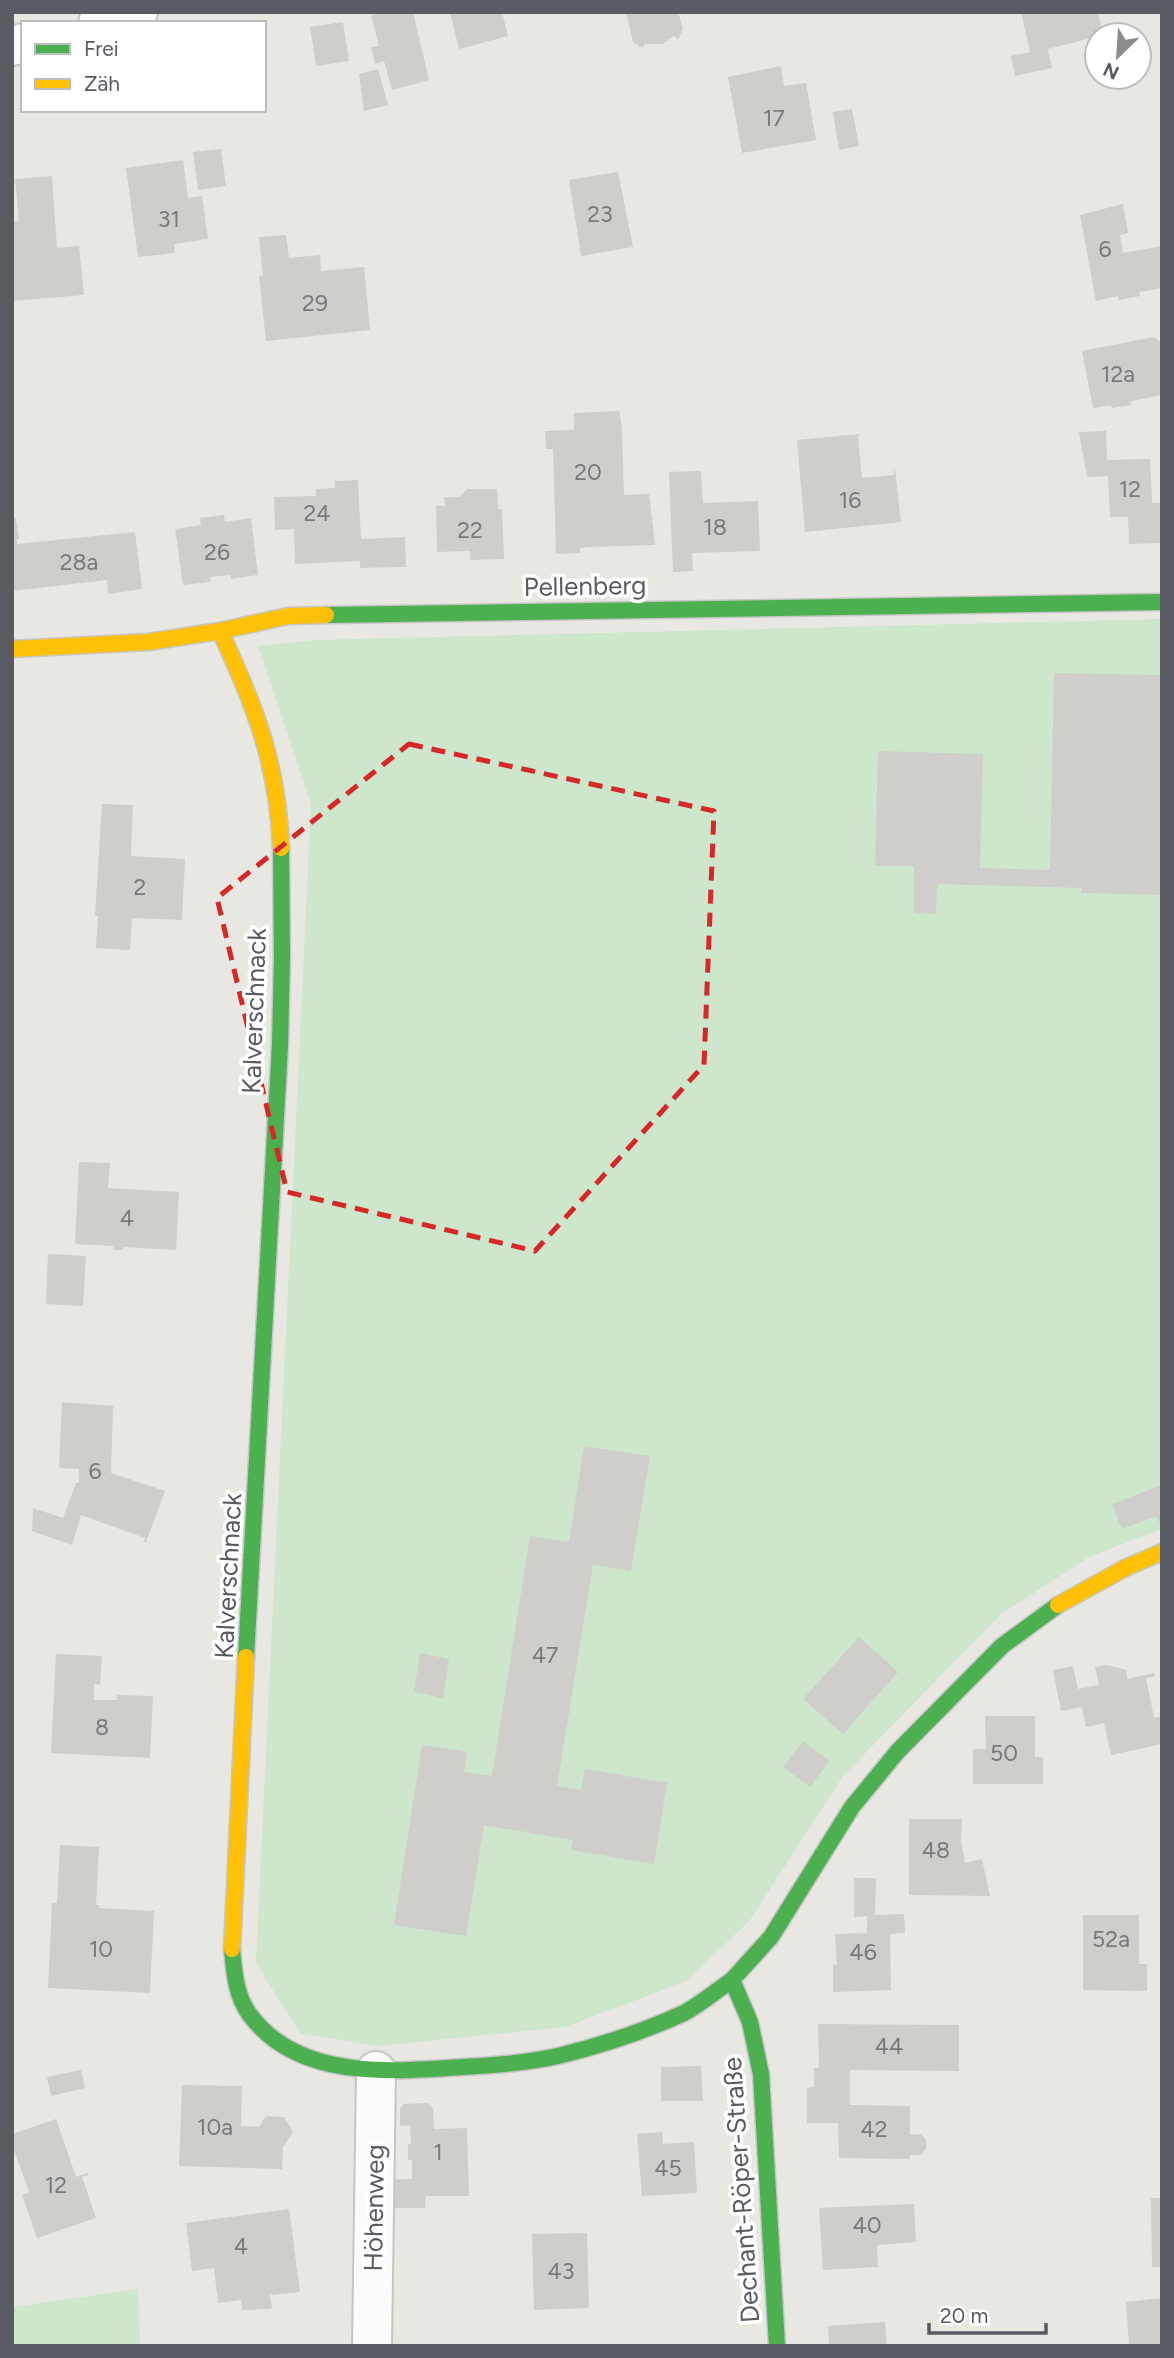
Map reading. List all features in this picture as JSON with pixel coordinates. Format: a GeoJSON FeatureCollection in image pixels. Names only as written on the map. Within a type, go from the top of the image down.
{"type":"FeatureCollection","features":[{"type":"Feature","properties":{"kind":"street"},"geometry":{"type":"LineString","coordinates":[[106,21],[138,12]]}},
{"type":"Feature","properties":{"kind":"street","name":"Pellenberg"},"geometry":{"type":"LineString","coordinates":[[12,649],[148,642],[220,631],[288,616],[1162,602]]}},
{"type":"Feature","properties":{"kind":"street","name":"Kalverschnack"},"geometry":{"type":"LineString","coordinates":[[220,631],[247,687],[263,729],[273,770],[281,892],[279,1036],[257,1503],[233,1908],[234,1970],[240,1997],[251,2018],[287,2047],[323,2061],[376,2071],[421,2070],[502,2064],[568,2054],[688,2011],[732,1980]]}},
{"type":"Feature","properties":{"kind":"street"},"geometry":{"type":"LineString","coordinates":[[732,1980],[771,1937],[852,1807],[898,1751],[1002,1646],[1059,1605],[1125,1568],[1162,1552]]}},
{"type":"Feature","properties":{"kind":"street","name":"Dechant-Röper-Straße"},"geometry":{"type":"LineString","coordinates":[[732,1980],[750,2022],[761,2074],[777,2346]]}},
{"type":"Feature","properties":{"kind":"street","name":"Höhenweg"},"geometry":{"type":"LineString","coordinates":[[372,2346],[376,2071]]}},
{"type":"Feature","properties":{"kind":"highlighted area"},"geometry":{"type":"Polygon","coordinates":[[[409,744],[714,811],[704,1065],[535,1251],[287,1192],[217,898],[409,744]]]}},
{"type":"Feature","properties":{"kind":"green space"},"geometry":{"type":"Polygon","coordinates":[[[1162,619],[1162,1529],[1089,1557],[1000,1615],[843,1776],[750,1920],[687,1981],[565,2027],[379,2046],[300,2033],[256,1963],[311,805],[258,646],[317,640],[1162,619]]]}},
{"type":"Feature","properties":{"kind":"green space"},"geometry":{"type":"Polygon","coordinates":[[[138,2289],[140,2346],[12,2346],[12,2307],[138,2289]]]}},
{"type":"Feature","properties":{"kind":"building"},"geometry":{"type":"Polygon","coordinates":[[[383,12],[413,12],[429,80],[392,90],[384,61],[375,64],[371,47],[379,46],[371,15],[383,12]]]}},
{"type":"Feature","properties":{"kind":"building"},"geometry":{"type":"Polygon","coordinates":[[[450,12],[502,12],[508,36],[459,49],[450,12]]]}},
{"type":"Feature","properties":{"kind":"building"},"geometry":{"type":"Polygon","coordinates":[[[626,12],[678,12],[683,29],[678,39],[674,36],[662,44],[645,44],[642,48],[633,42],[626,12]]]}},
{"type":"Feature","properties":{"kind":"building"},"geometry":{"type":"Polygon","coordinates":[[[1021,12],[1098,12],[1100,21],[1083,21],[1083,40],[1048,49],[1052,68],[1015,76],[1011,56],[1030,52],[1021,12]]]}},
{"type":"Feature","properties":{"kind":"building"},"geometry":{"type":"Polygon","coordinates":[[[343,22],[349,61],[316,66],[310,27],[343,22]]]}},
{"type":"Feature","properties":{"kind":"building"},"geometry":{"type":"Polygon","coordinates":[[[781,66],[784,86],[806,83],[816,140],[742,153],[728,77],[781,66]]]}},
{"type":"Feature","properties":{"kind":"building"},"geometry":{"type":"Polygon","coordinates":[[[378,69],[388,105],[364,111],[359,74],[378,69]]]}},
{"type":"Feature","properties":{"kind":"building"},"geometry":{"type":"Polygon","coordinates":[[[852,109],[859,146],[839,150],[833,112],[852,109]]]}},
{"type":"Feature","properties":{"kind":"building"},"geometry":{"type":"Polygon","coordinates":[[[221,149],[226,186],[198,190],[193,152],[221,149]]]}},
{"type":"Feature","properties":{"kind":"building"},"geometry":{"type":"Polygon","coordinates":[[[183,160],[188,198],[202,196],[208,239],[174,244],[175,253],[138,257],[126,168],[183,160]]]}},
{"type":"Feature","properties":{"kind":"building"},"geometry":{"type":"Polygon","coordinates":[[[618,172],[633,247],[581,256],[569,180],[618,172]]]}},
{"type":"Feature","properties":{"kind":"building"},"geometry":{"type":"Polygon","coordinates":[[[52,176],[57,248],[79,246],[84,295],[12,301],[12,221],[19,221],[15,179],[52,176]]]}},
{"type":"Feature","properties":{"kind":"building"},"geometry":{"type":"Polygon","coordinates":[[[1123,204],[1128,233],[1120,235],[1123,253],[1162,246],[1162,288],[1139,292],[1140,296],[1119,300],[1118,296],[1096,301],[1080,215],[1123,204]]]}},
{"type":"Feature","properties":{"kind":"building"},"geometry":{"type":"Polygon","coordinates":[[[286,235],[289,258],[320,255],[321,271],[364,267],[370,330],[266,341],[259,276],[263,276],[259,237],[286,235]]]}},
{"type":"Feature","properties":{"kind":"building"},"geometry":{"type":"Polygon","coordinates":[[[1154,337],[1162,343],[1162,395],[1131,401],[1131,405],[1093,408],[1082,351],[1154,337]]]}},
{"type":"Feature","properties":{"kind":"building"},"geometry":{"type":"Polygon","coordinates":[[[619,411],[624,495],[649,494],[655,545],[590,547],[580,548],[580,553],[556,554],[553,449],[546,449],[545,431],[574,430],[574,413],[619,411]]]}},
{"type":"Feature","properties":{"kind":"building"},"geometry":{"type":"Polygon","coordinates":[[[1106,431],[1107,460],[1150,459],[1152,503],[1162,503],[1162,543],[1129,544],[1128,517],[1110,517],[1108,476],[1087,477],[1079,432],[1106,431]]]}},
{"type":"Feature","properties":{"kind":"building"},"geometry":{"type":"Polygon","coordinates":[[[860,434],[858,437],[862,478],[893,475],[895,469],[901,522],[805,532],[797,440],[860,434]]]}},
{"type":"Feature","properties":{"kind":"building"},"geometry":{"type":"Polygon","coordinates":[[[701,471],[703,503],[758,501],[760,551],[692,553],[693,571],[673,572],[669,472],[701,471]]]}},
{"type":"Feature","properties":{"kind":"building"},"geometry":{"type":"Polygon","coordinates":[[[358,480],[361,539],[405,537],[406,567],[360,568],[360,561],[295,564],[294,529],[275,530],[274,497],[316,496],[316,489],[335,488],[335,481],[358,480]]]}},
{"type":"Feature","properties":{"kind":"building"},"geometry":{"type":"Polygon","coordinates":[[[467,489],[497,489],[498,509],[502,509],[504,559],[470,560],[470,551],[437,552],[436,506],[445,506],[444,497],[459,497],[467,489]]]}},
{"type":"Feature","properties":{"kind":"building"},"geometry":{"type":"Polygon","coordinates":[[[224,515],[225,522],[251,518],[258,575],[231,579],[230,575],[210,577],[211,582],[183,585],[175,529],[201,525],[200,518],[224,515]]]}},
{"type":"Feature","properties":{"kind":"building"},"geometry":{"type":"Polygon","coordinates":[[[16,518],[19,539],[17,544],[135,532],[142,589],[108,594],[107,580],[12,591],[12,519],[16,518]]]}},
{"type":"Feature","properties":{"kind":"building"},"geometry":{"type":"Polygon","coordinates":[[[1054,673],[1162,675],[1162,895],[1081,893],[1081,888],[937,884],[936,914],[914,913],[914,866],[875,866],[878,751],[983,754],[980,868],[1050,870],[1054,673]]]}},
{"type":"Feature","properties":{"kind":"building"},"geometry":{"type":"Polygon","coordinates":[[[102,804],[133,805],[131,856],[185,859],[182,920],[132,918],[130,950],[96,948],[98,916],[95,916],[102,804]]]}},
{"type":"Feature","properties":{"kind":"building"},"geometry":{"type":"Polygon","coordinates":[[[79,1162],[110,1163],[108,1188],[179,1192],[176,1250],[123,1247],[123,1250],[113,1250],[113,1246],[75,1244],[79,1162]]]}},
{"type":"Feature","properties":{"kind":"building"},"geometry":{"type":"Polygon","coordinates":[[[48,1254],[86,1256],[83,1306],[46,1304],[48,1254]]]}},
{"type":"Feature","properties":{"kind":"building"},"geometry":{"type":"Polygon","coordinates":[[[62,1402],[113,1406],[111,1473],[165,1491],[146,1542],[145,1538],[81,1515],[72,1545],[32,1531],[33,1508],[63,1518],[76,1483],[79,1483],[79,1469],[59,1468],[62,1402]]]}},
{"type":"Feature","properties":{"kind":"building"},"geometry":{"type":"Polygon","coordinates":[[[584,1446],[650,1456],[631,1571],[593,1565],[557,1786],[581,1790],[585,1769],[667,1783],[654,1864],[571,1850],[573,1840],[484,1825],[466,1936],[394,1925],[422,1745],[467,1752],[464,1772],[492,1776],[530,1536],[569,1542],[584,1446]]]}},
{"type":"Feature","properties":{"kind":"building"},"geometry":{"type":"Polygon","coordinates":[[[1162,1485],[1162,1520],[1159,1522],[1156,1516],[1122,1529],[1112,1504],[1162,1485]]]}},
{"type":"Feature","properties":{"kind":"building"},"geometry":{"type":"Polygon","coordinates":[[[859,1637],[898,1672],[843,1734],[803,1699],[859,1637]]]}},
{"type":"Feature","properties":{"kind":"building"},"geometry":{"type":"Polygon","coordinates":[[[420,1653],[449,1659],[443,1698],[414,1692],[420,1653]]]}},
{"type":"Feature","properties":{"kind":"building"},"geometry":{"type":"Polygon","coordinates":[[[56,1654],[102,1656],[100,1685],[94,1684],[94,1700],[117,1700],[117,1695],[153,1696],[150,1758],[51,1753],[56,1654]]]}},
{"type":"Feature","properties":{"kind":"building"},"geometry":{"type":"Polygon","coordinates":[[[1107,1665],[1126,1670],[1127,1679],[1154,1673],[1155,1677],[1146,1678],[1154,1718],[1162,1716],[1162,1744],[1111,1755],[1104,1723],[1086,1727],[1082,1707],[1061,1711],[1053,1670],[1073,1666],[1078,1689],[1099,1685],[1095,1667],[1107,1665]]]}},
{"type":"Feature","properties":{"kind":"building"},"geometry":{"type":"Polygon","coordinates":[[[985,1716],[1035,1716],[1035,1757],[1043,1757],[1043,1784],[973,1784],[973,1749],[986,1749],[985,1716]]]}},
{"type":"Feature","properties":{"kind":"building"},"geometry":{"type":"Polygon","coordinates":[[[803,1741],[829,1761],[810,1787],[783,1767],[803,1741]]]}},
{"type":"Feature","properties":{"kind":"building"},"geometry":{"type":"Polygon","coordinates":[[[909,1819],[962,1819],[961,1841],[965,1863],[982,1859],[990,1896],[909,1895],[909,1819]]]}},
{"type":"Feature","properties":{"kind":"building"},"geometry":{"type":"Polygon","coordinates":[[[60,1845],[99,1847],[96,1905],[99,1905],[99,1908],[154,1911],[150,1993],[48,1988],[52,1903],[57,1903],[60,1845]]]}},
{"type":"Feature","properties":{"kind":"building"},"geometry":{"type":"Polygon","coordinates":[[[854,1878],[876,1878],[875,1915],[904,1914],[905,1933],[890,1934],[891,1990],[833,1992],[833,1964],[837,1965],[835,1934],[867,1933],[867,1916],[854,1917],[854,1878]]]}},
{"type":"Feature","properties":{"kind":"building"},"geometry":{"type":"Polygon","coordinates":[[[1083,1915],[1139,1915],[1139,1964],[1147,1964],[1147,1991],[1083,1990],[1083,1915]]]}},
{"type":"Feature","properties":{"kind":"building"},"geometry":{"type":"Polygon","coordinates":[[[818,2024],[959,2025],[959,2071],[850,2070],[850,2105],[910,2106],[910,2135],[921,2134],[926,2140],[926,2149],[921,2155],[910,2155],[910,2159],[839,2158],[838,2123],[807,2123],[807,2088],[814,2087],[814,2068],[819,2068],[818,2024]]]}},
{"type":"Feature","properties":{"kind":"building"},"geometry":{"type":"Polygon","coordinates":[[[701,2066],[703,2101],[661,2101],[661,2067],[701,2066]]]}},
{"type":"Feature","properties":{"kind":"building"},"geometry":{"type":"Polygon","coordinates":[[[81,2070],[85,2088],[51,2096],[47,2077],[81,2070]]]}},
{"type":"Feature","properties":{"kind":"building"},"geometry":{"type":"Polygon","coordinates":[[[182,2085],[242,2086],[241,2126],[259,2127],[266,2116],[284,2117],[293,2132],[283,2147],[282,2169],[179,2166],[182,2085]]]}},
{"type":"Feature","properties":{"kind":"building"},"geometry":{"type":"Polygon","coordinates":[[[428,2103],[433,2108],[434,2129],[467,2128],[469,2196],[426,2196],[425,2208],[382,2208],[383,2180],[412,2179],[412,2160],[408,2160],[410,2125],[400,2126],[400,2109],[404,2104],[428,2103]]]}},
{"type":"Feature","properties":{"kind":"building"},"geometry":{"type":"Polygon","coordinates":[[[56,2119],[76,2177],[88,2173],[89,2175],[82,2177],[96,2218],[37,2238],[22,2195],[29,2192],[12,2144],[12,2134],[56,2119]]]}},
{"type":"Feature","properties":{"kind":"building"},"geometry":{"type":"Polygon","coordinates":[[[662,2132],[663,2144],[694,2142],[697,2193],[642,2196],[637,2134],[662,2132]]]}},
{"type":"Feature","properties":{"kind":"building"},"geometry":{"type":"Polygon","coordinates":[[[1151,2198],[1162,2198],[1162,2267],[1152,2267],[1151,2198]]]}},
{"type":"Feature","properties":{"kind":"building"},"geometry":{"type":"Polygon","coordinates":[[[914,2204],[916,2242],[877,2245],[878,2267],[823,2270],[819,2208],[914,2204]]]}},
{"type":"Feature","properties":{"kind":"building"},"geometry":{"type":"Polygon","coordinates":[[[289,2209],[300,2292],[270,2295],[272,2309],[242,2310],[241,2300],[218,2303],[214,2268],[192,2271],[186,2223],[289,2209]]]}},
{"type":"Feature","properties":{"kind":"building"},"geometry":{"type":"Polygon","coordinates":[[[587,2233],[589,2308],[534,2310],[532,2234],[587,2233]]]}},
{"type":"Feature","properties":{"kind":"building"},"geometry":{"type":"Polygon","coordinates":[[[1162,2298],[1162,2346],[1129,2346],[1126,2302],[1162,2298]]]}},
{"type":"Feature","properties":{"kind":"building"},"geometry":{"type":"Polygon","coordinates":[[[885,2322],[887,2346],[829,2346],[828,2326],[885,2322]]]}},
{"type":"Feature","properties":{"kind":"traffic: fast"},"geometry":{"type":"LineString","coordinates":[[326,615],[1162,602]]}},
{"type":"Feature","properties":{"kind":"traffic: fast"},"geometry":{"type":"LineString","coordinates":[[246,1657],[280,1045],[281,848]]}},
{"type":"Feature","properties":{"kind":"traffic: fast"},"geometry":{"type":"LineString","coordinates":[[777,2346],[761,2074],[750,2022],[732,1980],[771,1937],[852,1807],[898,1751],[1002,1646],[1058,1605]]}},
{"type":"Feature","properties":{"kind":"traffic: fast"},"geometry":{"type":"LineString","coordinates":[[232,1949],[235,1975],[245,2008],[270,2036],[294,2051],[320,2061],[377,2070],[523,2062],[590,2048],[684,2013],[732,1980]]}},
{"type":"Feature","properties":{"kind":"traffic: slow"},"geometry":{"type":"LineString","coordinates":[[12,649],[148,642],[220,631],[288,616],[326,615]]}},
{"type":"Feature","properties":{"kind":"traffic: slow"},"geometry":{"type":"LineString","coordinates":[[220,631],[263,736],[275,789],[281,848]]}},
{"type":"Feature","properties":{"kind":"traffic: slow"},"geometry":{"type":"LineString","coordinates":[[1058,1605],[1125,1568],[1162,1552]]}},
{"type":"Feature","properties":{"kind":"traffic: slow"},"geometry":{"type":"LineString","coordinates":[[232,1949],[246,1657]]}}]}
